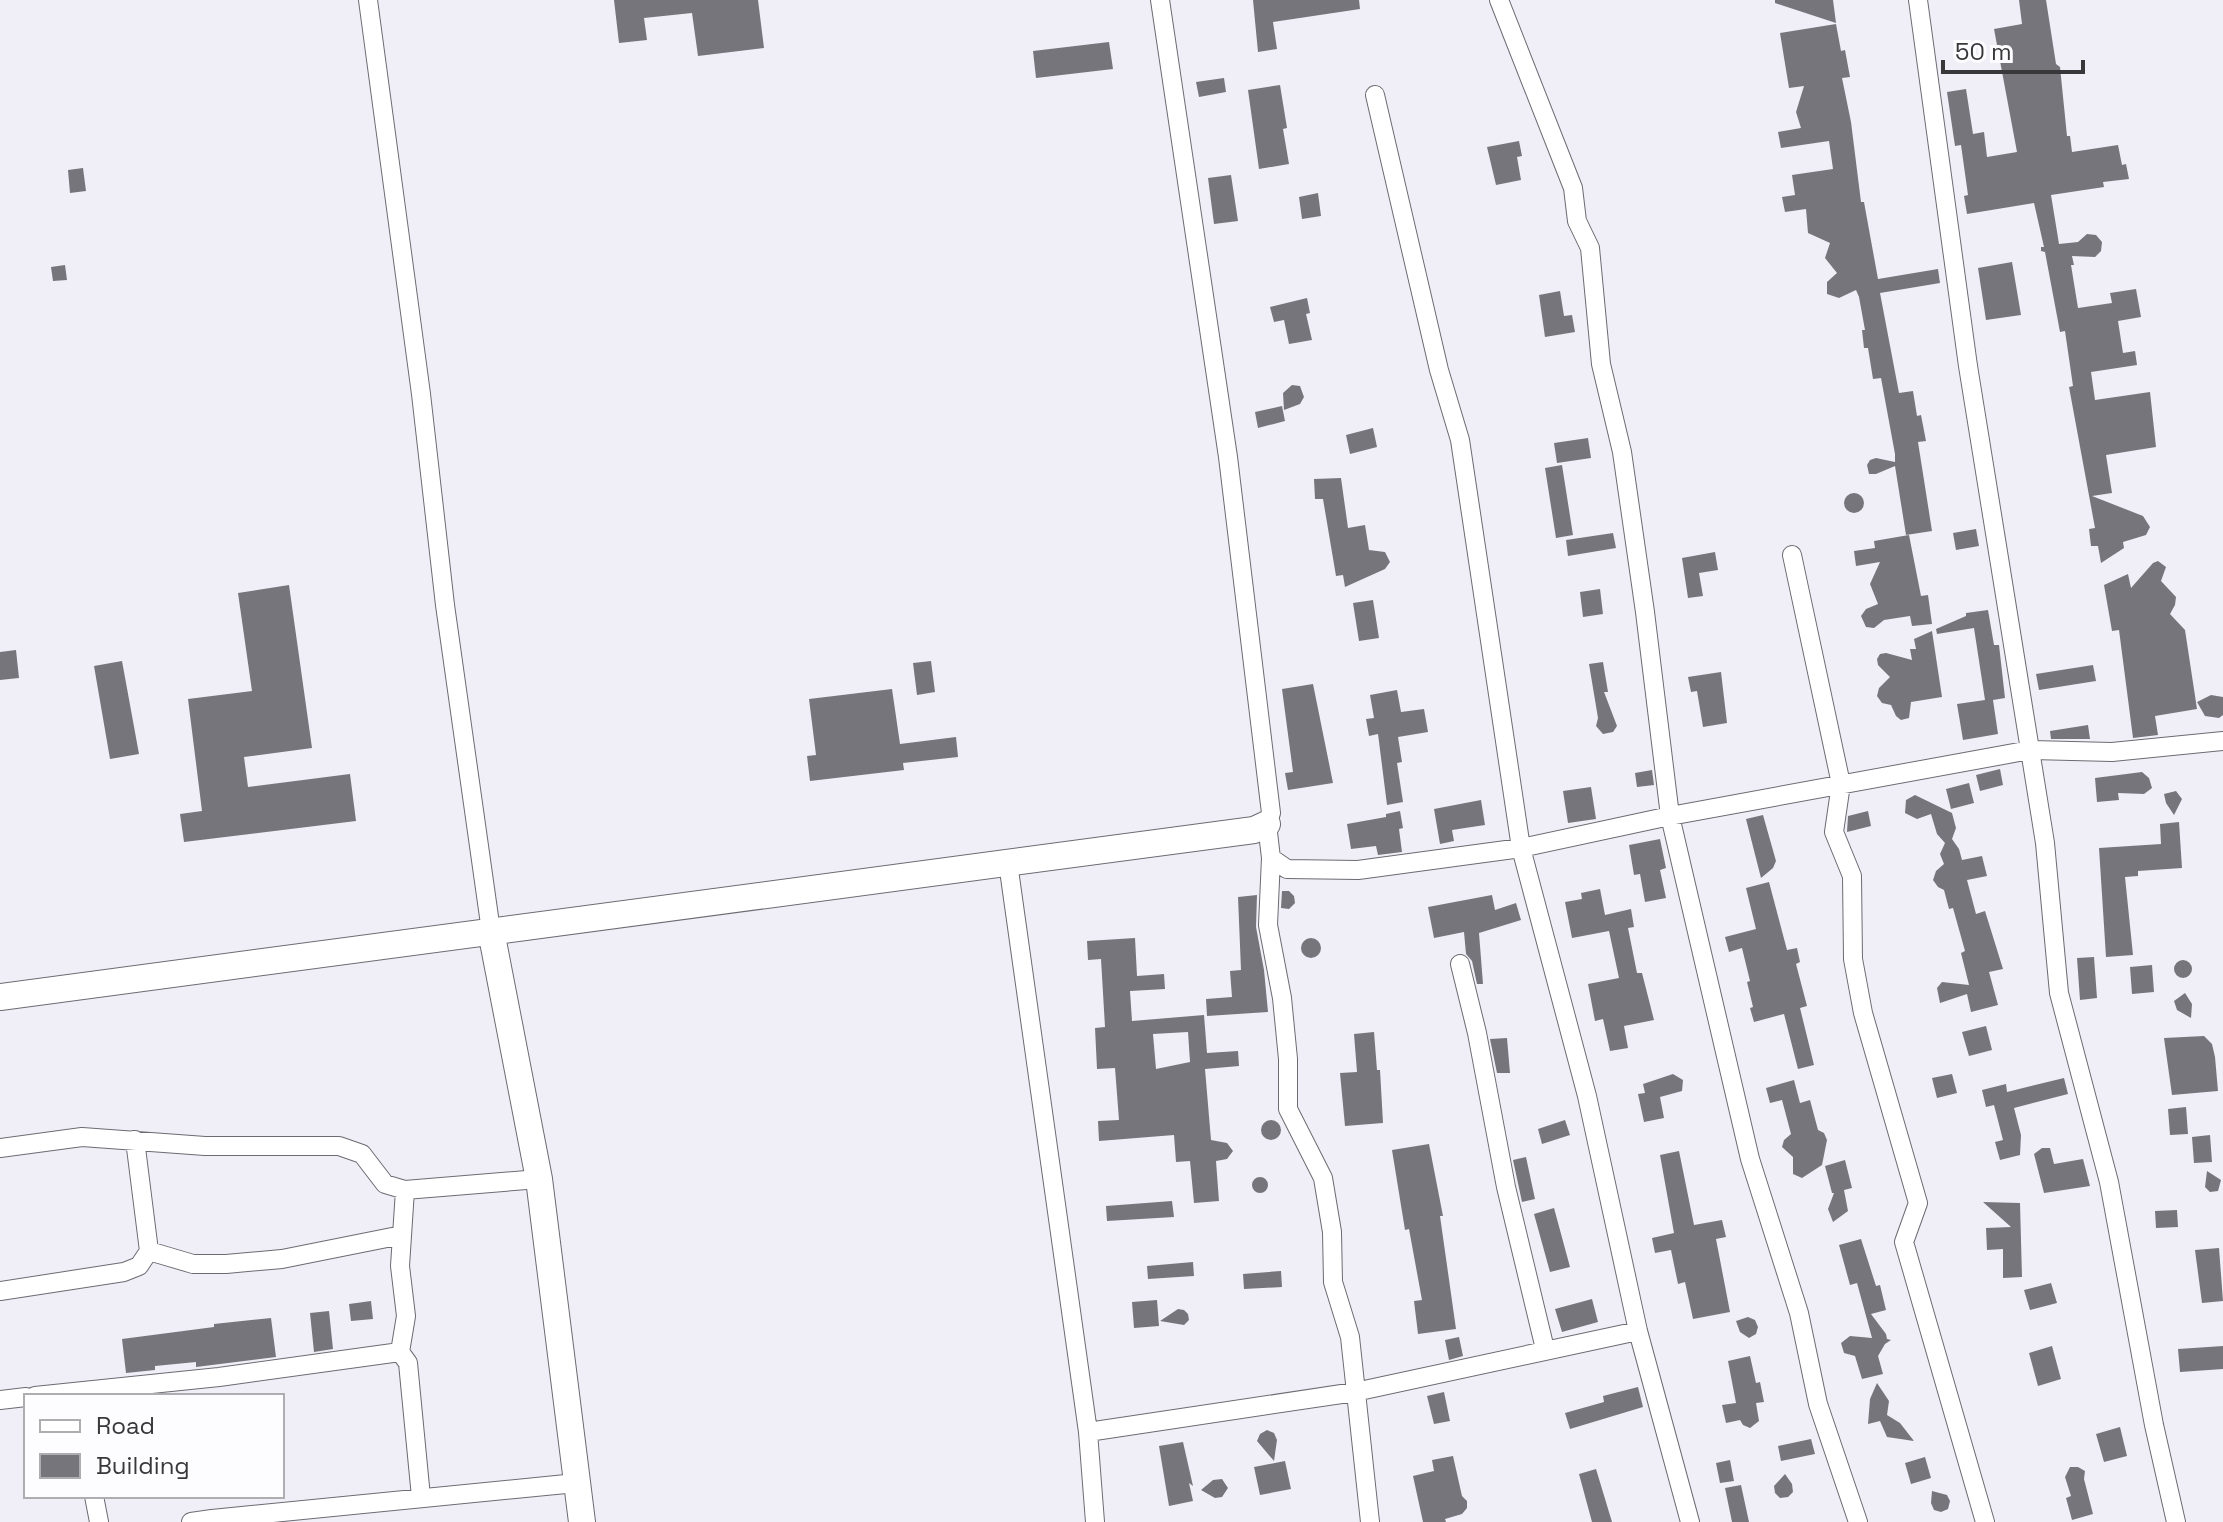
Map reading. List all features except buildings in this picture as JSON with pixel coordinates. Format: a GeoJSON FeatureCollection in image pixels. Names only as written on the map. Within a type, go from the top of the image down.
{"type":"FeatureCollection","features":[{"type":"Feature","properties":{"kind":"street"},"geometry":{"type":"LineString","coordinates":[[368,0],[421,394],[445,605],[491,931],[539,1179],[582,1522]]}},
{"type":"Feature","properties":{"kind":"street"},"geometry":{"type":"LineString","coordinates":[[1160,0],[1228,457],[1271,813],[1267,824],[1271,858],[1268,925],[1282,998],[1288,1059],[1288,1109],[1323,1178],[1332,1232],[1333,1282],[1350,1337],[1370,1522]]}},
{"type":"Feature","properties":{"kind":"street"},"geometry":{"type":"LineString","coordinates":[[1499,0],[1573,188],[1577,221],[1590,248],[1601,364],[1624,466],[1670,816],[1750,1159],[1799,1313],[1818,1404],[1858,1522]]}},
{"type":"Feature","properties":{"kind":"street"},"geometry":{"type":"LineString","coordinates":[[1918,0],[1968,366],[2045,843],[2059,993],[2109,1182],[2151,1410],[2176,1522]]}},
{"type":"Feature","properties":{"kind":"street"},"geometry":{"type":"LineString","coordinates":[[1375,95],[1439,370],[1460,440],[1521,848],[1587,1096],[1638,1331],[1690,1522]]}},
{"type":"Feature","properties":{"kind":"street"},"geometry":{"type":"LineString","coordinates":[[1792,555],[1841,784],[1834,832],[1852,876],[1853,959],[1863,1013],[1918,1203],[1904,1242],[1985,1522]]}},
{"type":"Feature","properties":{"kind":"street"},"geometry":{"type":"LineString","coordinates":[[1271,858],[1287,869],[1358,870],[1521,848],[1670,816],[2030,750],[2112,752],[2223,741]]}},
{"type":"Feature","properties":{"kind":"street"},"geometry":{"type":"LineString","coordinates":[[0,997],[1254,830],[1267,824]]}},
{"type":"Feature","properties":{"kind":"street"},"geometry":{"type":"LineString","coordinates":[[1008,863],[1088,1432],[1095,1522]]}},
{"type":"Feature","properties":{"kind":"street"},"geometry":{"type":"LineString","coordinates":[[1460,964],[1477,1033],[1506,1187],[1545,1349]]}},
{"type":"Feature","properties":{"kind":"street"},"geometry":{"type":"LineString","coordinates":[[0,1148],[82,1137],[205,1146],[339,1146],[362,1154],[385,1184],[405,1190],[539,1179]]}},
{"type":"Feature","properties":{"kind":"street"},"geometry":{"type":"LineString","coordinates":[[0,1291],[124,1272],[139,1266],[149,1251],[135,1140]]}},
{"type":"Feature","properties":{"kind":"street"},"geometry":{"type":"LineString","coordinates":[[405,1190],[400,1266],[406,1316],[400,1352],[408,1363],[421,1497]]}},
{"type":"Feature","properties":{"kind":"street"},"geometry":{"type":"LineString","coordinates":[[149,1251],[193,1264],[226,1264],[282,1259],[402,1235]]}},
{"type":"Feature","properties":{"kind":"street"},"geometry":{"type":"LineString","coordinates":[[1088,1432],[1355,1392],[1638,1331]]}},
{"type":"Feature","properties":{"kind":"street"},"geometry":{"type":"LineString","coordinates":[[76,1394],[400,1352]]}},
{"type":"Feature","properties":{"kind":"street"},"geometry":{"type":"LineString","coordinates":[[0,1400],[24,1397]]}},
{"type":"Feature","properties":{"kind":"street"},"geometry":{"type":"LineString","coordinates":[[191,1522],[576,1483]]}},
{"type":"Feature","properties":{"kind":"street"},"geometry":{"type":"LineString","coordinates":[[94,1498],[99,1522]]}}]}
